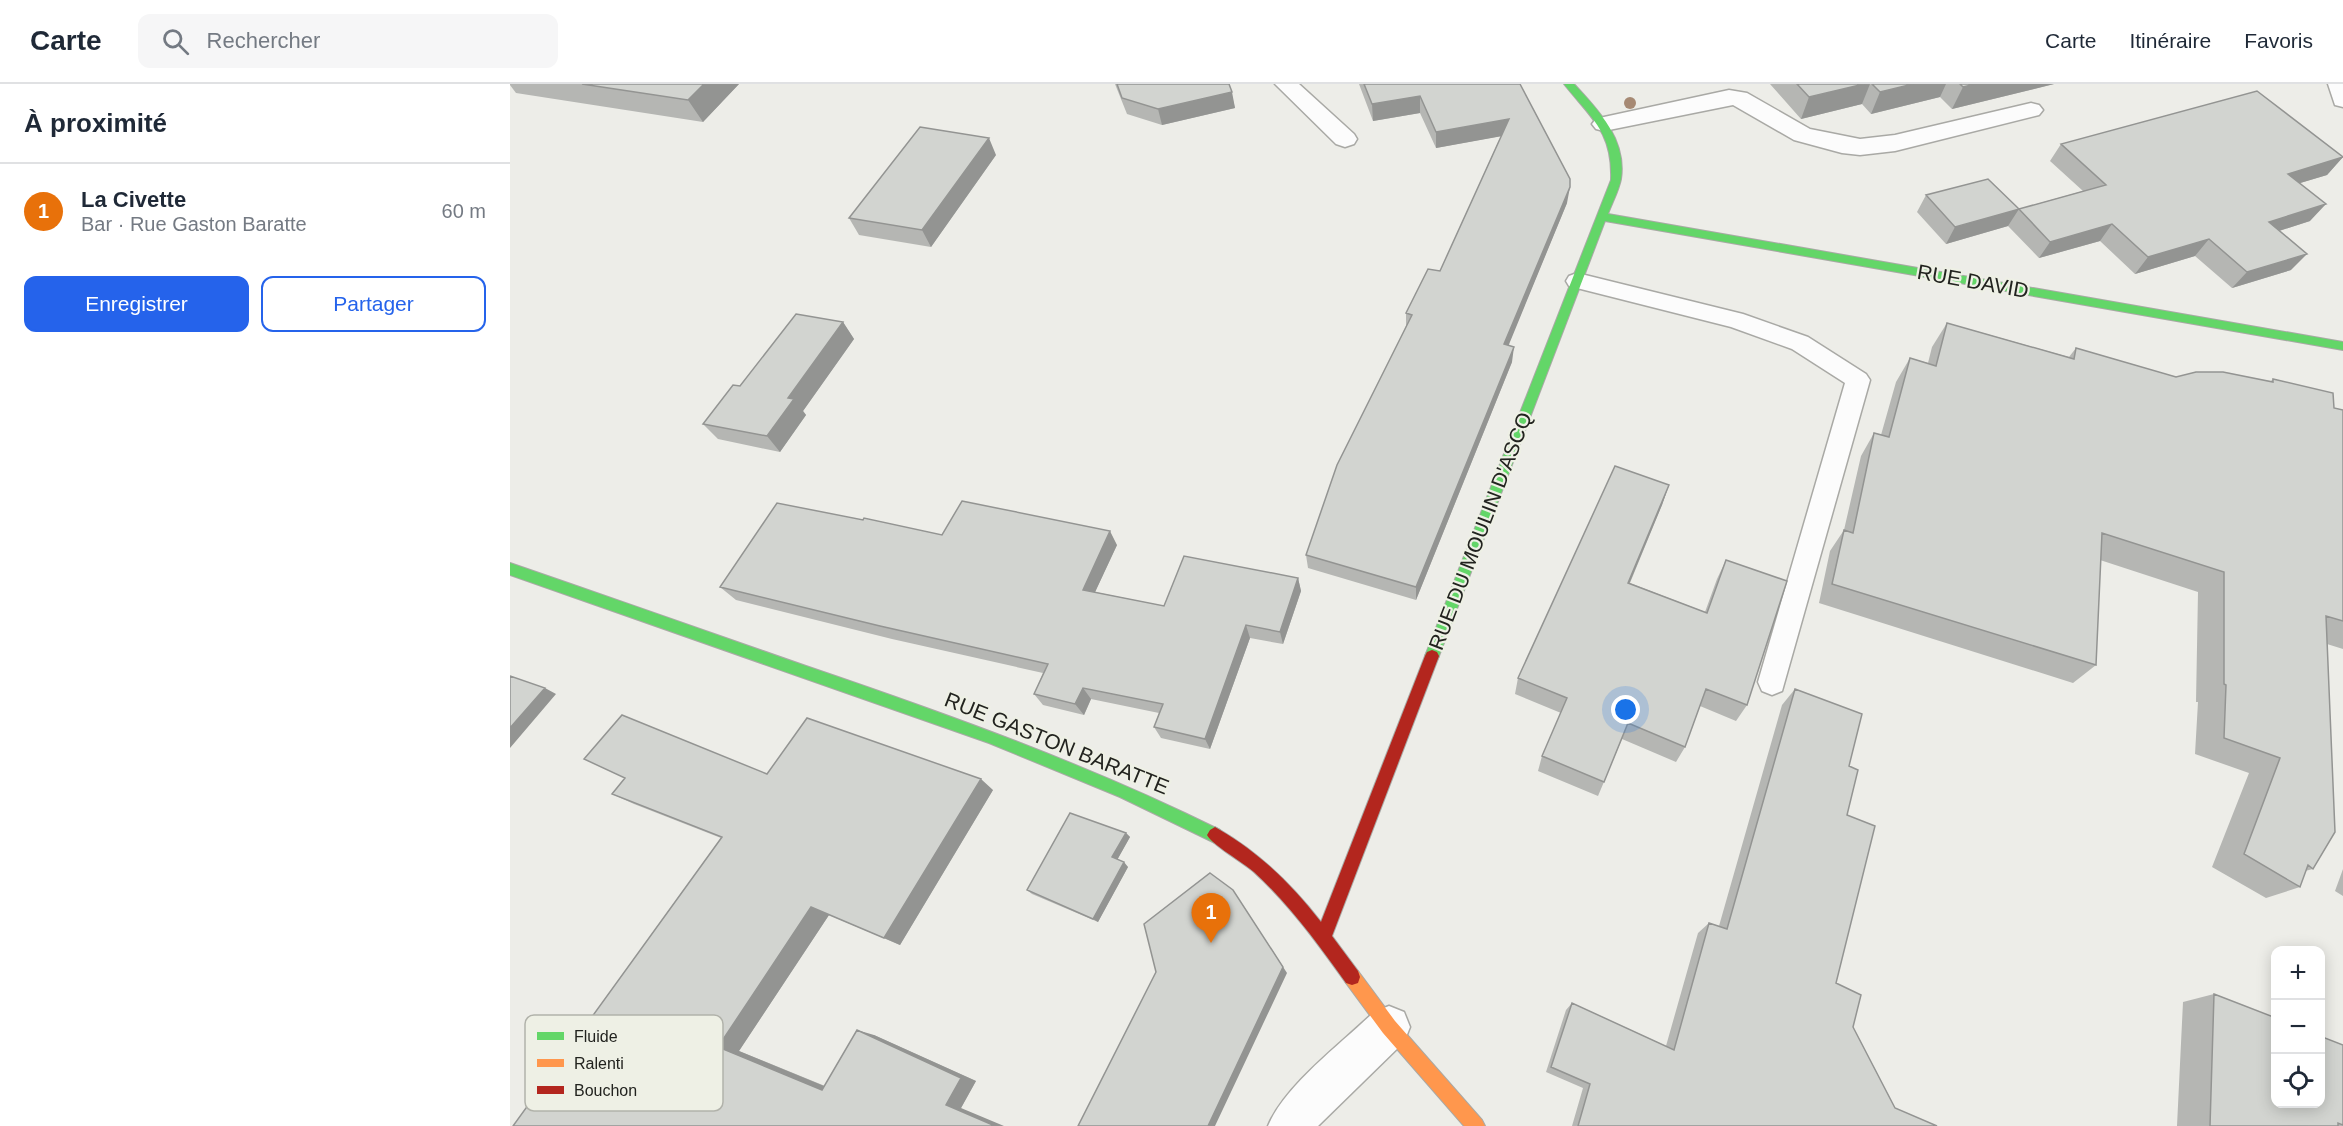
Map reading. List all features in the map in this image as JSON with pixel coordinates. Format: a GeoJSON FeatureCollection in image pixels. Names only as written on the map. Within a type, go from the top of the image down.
{"type":"FeatureCollection","features":[{"type":"Feature","properties":{"kind":"street"},"geometry":{"type":"LineString","coordinates":[[1286,84],[1345,139]]}},
{"type":"Feature","properties":{"kind":"street","name":"RUE DU MOULIN D'ASCQ"},"geometry":{"type":"LineString","coordinates":[[1323,938],[1616,180],[1619,161],[1613,137],[1569,84]]}},
{"type":"Feature","properties":{"kind":"street"},"geometry":{"type":"LineString","coordinates":[[2339,84],[2343,100]]}},
{"type":"Feature","properties":{"kind":"street"},"geometry":{"type":"LineString","coordinates":[[1604,124],[1729,97],[1739,98],[1802,135],[1860,147],[1895,143],[2031,110]]}},
{"type":"Feature","properties":{"kind":"street","name":"RUE DAVID"},"geometry":{"type":"LineString","coordinates":[[1602,217],[2343,346]]}},
{"type":"Feature","properties":{"kind":"street","name":"RUE GASTON BARATTE"},"geometry":{"type":"LineString","coordinates":[[510,568],[944,720],[1076,769],[1152,802],[1231,843],[1258,865],[1323,938],[1389,1027],[1476,1126]]}},
{"type":"Feature","properties":{"kind":"street"},"geometry":{"type":"LineString","coordinates":[[1290,1126],[1315,1097],[1389,1027]]}},
{"type":"Feature","properties":{"kind":"lane"},"geometry":{"type":"LineString","coordinates":[[1577,281],[1736,320],[1800,343],[1858,380],[1772,682]]}},
{"type":"Feature","properties":{"kind":"building"},"geometry":{"type":"Polygon","coordinates":[[[582,84],[704,84],[688,100],[582,84]]]}},
{"type":"Feature","properties":{"kind":"building"},"geometry":{"type":"Polygon","coordinates":[[[1117,84],[1229,84],[1232,92],[1158,109],[1122,98],[1117,84]]]}},
{"type":"Feature","properties":{"kind":"building"},"geometry":{"type":"Polygon","coordinates":[[[1364,84],[1520,84],[1570,179],[1570,187],[1504,344],[1514,347],[1416,587],[1306,555],[1337,465],[1412,315],[1406,313],[1428,269],[1440,271],[1509,119],[1436,132],[1420,96],[1372,104],[1364,84]]]}},
{"type":"Feature","properties":{"kind":"building"},"geometry":{"type":"Polygon","coordinates":[[[1797,84],[1864,84],[1809,97],[1797,84]]]}},
{"type":"Feature","properties":{"kind":"building"},"geometry":{"type":"Polygon","coordinates":[[[1872,84],[1913,84],[1880,92],[1872,84]]]}},
{"type":"Feature","properties":{"kind":"building"},"geometry":{"type":"Polygon","coordinates":[[[2257,91],[2343,157],[2288,174],[2326,204],[2269,222],[2307,254],[2247,272],[2209,239],[2148,257],[2112,224],[2050,242],[2019,209],[2106,185],[2061,144],[2257,91]]]}},
{"type":"Feature","properties":{"kind":"building"},"geometry":{"type":"Polygon","coordinates":[[[920,127],[989,138],[922,230],[849,218],[920,127]]]}},
{"type":"Feature","properties":{"kind":"building"},"geometry":{"type":"Polygon","coordinates":[[[1988,179],[2019,209],[1955,227],[1926,195],[1988,179]]]}},
{"type":"Feature","properties":{"kind":"building"},"geometry":{"type":"Polygon","coordinates":[[[796,314],[843,322],[788,398],[794,399],[767,436],[703,424],[733,385],[740,386],[796,314]]]}},
{"type":"Feature","properties":{"kind":"building"},"geometry":{"type":"Polygon","coordinates":[[[1947,323],[2074,359],[2076,348],[2176,377],[2196,372],[2223,372],[2273,382],[2273,379],[2333,393],[2334,408],[2343,410],[2343,621],[2326,616],[2335,832],[2313,869],[2308,865],[2300,887],[2244,854],[2280,758],[2224,738],[2226,685],[2224,684],[2224,572],[2102,533],[2096,665],[1832,584],[1844,530],[1853,533],[1874,433],[1889,437],[1910,358],[1936,366],[1947,323]]]}},
{"type":"Feature","properties":{"kind":"building"},"geometry":{"type":"Polygon","coordinates":[[[1615,466],[1669,485],[1628,583],[1707,613],[1726,560],[1787,581],[1747,705],[1706,689],[1685,747],[1628,723],[1604,782],[1542,756],[1567,698],[1518,678],[1615,466]]]}},
{"type":"Feature","properties":{"kind":"building"},"geometry":{"type":"Polygon","coordinates":[[[962,501],[1110,531],[1083,590],[1164,606],[1184,556],[1298,578],[1280,632],[1246,625],[1205,739],[1154,727],[1163,704],[1083,688],[1075,704],[1034,694],[1048,664],[720,587],[777,503],[863,520],[864,518],[942,535],[962,501]]]}},
{"type":"Feature","properties":{"kind":"building"},"geometry":{"type":"Polygon","coordinates":[[[510,676],[545,688],[510,728],[510,676]]]}},
{"type":"Feature","properties":{"kind":"building"},"geometry":{"type":"Polygon","coordinates":[[[1795,689],[1862,714],[1849,766],[1858,770],[1847,815],[1875,826],[1836,983],[1861,995],[1853,1027],[1895,1108],[1937,1126],[1578,1126],[1590,1084],[1551,1067],[1572,1003],[1674,1050],[1709,923],[1727,929],[1795,689]]]}},
{"type":"Feature","properties":{"kind":"building"},"geometry":{"type":"Polygon","coordinates":[[[622,715],[767,774],[807,718],[981,779],[884,938],[811,907],[723,1039],[723,1015],[593,1015],[722,837],[612,794],[625,778],[584,759],[622,715]]]}},
{"type":"Feature","properties":{"kind":"building"},"geometry":{"type":"Polygon","coordinates":[[[1070,813],[1126,833],[1112,857],[1124,862],[1093,919],[1027,890],[1070,813]]]}},
{"type":"Feature","properties":{"kind":"building"},"geometry":{"type":"Polygon","coordinates":[[[1210,873],[1233,890],[1283,967],[1208,1126],[1078,1126],[1156,972],[1144,924],[1210,873]]]}},
{"type":"Feature","properties":{"kind":"building"},"geometry":{"type":"Polygon","coordinates":[[[2214,994],[2271,1016],[2271,1108],[2325,1108],[2325,1038],[2343,1045],[2343,1125],[2338,1123],[2338,1126],[2210,1126],[2214,994]]]}},
{"type":"Feature","properties":{"kind":"building"},"geometry":{"type":"Polygon","coordinates":[[[857,1030],[961,1078],[946,1105],[995,1126],[513,1126],[525,1109],[723,1111],[723,1049],[822,1090],[857,1030]]]}},
{"type":"Feature","properties":{"kind":"traffic: fast"},"geometry":{"type":"LineString","coordinates":[[1432,656],[1616,180],[1617,164],[1611,138],[1597,116],[1569,84]]}},
{"type":"Feature","properties":{"kind":"traffic: fast"},"geometry":{"type":"LineString","coordinates":[[1603,217],[2343,346]]}},
{"type":"Feature","properties":{"kind":"traffic: fast"},"geometry":{"type":"LineString","coordinates":[[510,569],[896,703],[1035,754],[1126,792],[1215,835]]}},
{"type":"Feature","properties":{"kind":"traffic: slow"},"geometry":{"type":"LineString","coordinates":[[1352,977],[1389,1027],[1476,1126]]}},
{"type":"Feature","properties":{"kind":"traffic: jam"},"geometry":{"type":"LineString","coordinates":[[1323,938],[1432,656]]}},
{"type":"Feature","properties":{"kind":"traffic: jam"},"geometry":{"type":"LineString","coordinates":[[1215,835],[1236,847],[1273,879],[1307,917],[1352,977]]}},
{"type":"Feature","properties":{"kind":"place","name":"La Civette"},"geometry":{"type":"Point","coordinates":[1211,943]}}]}
